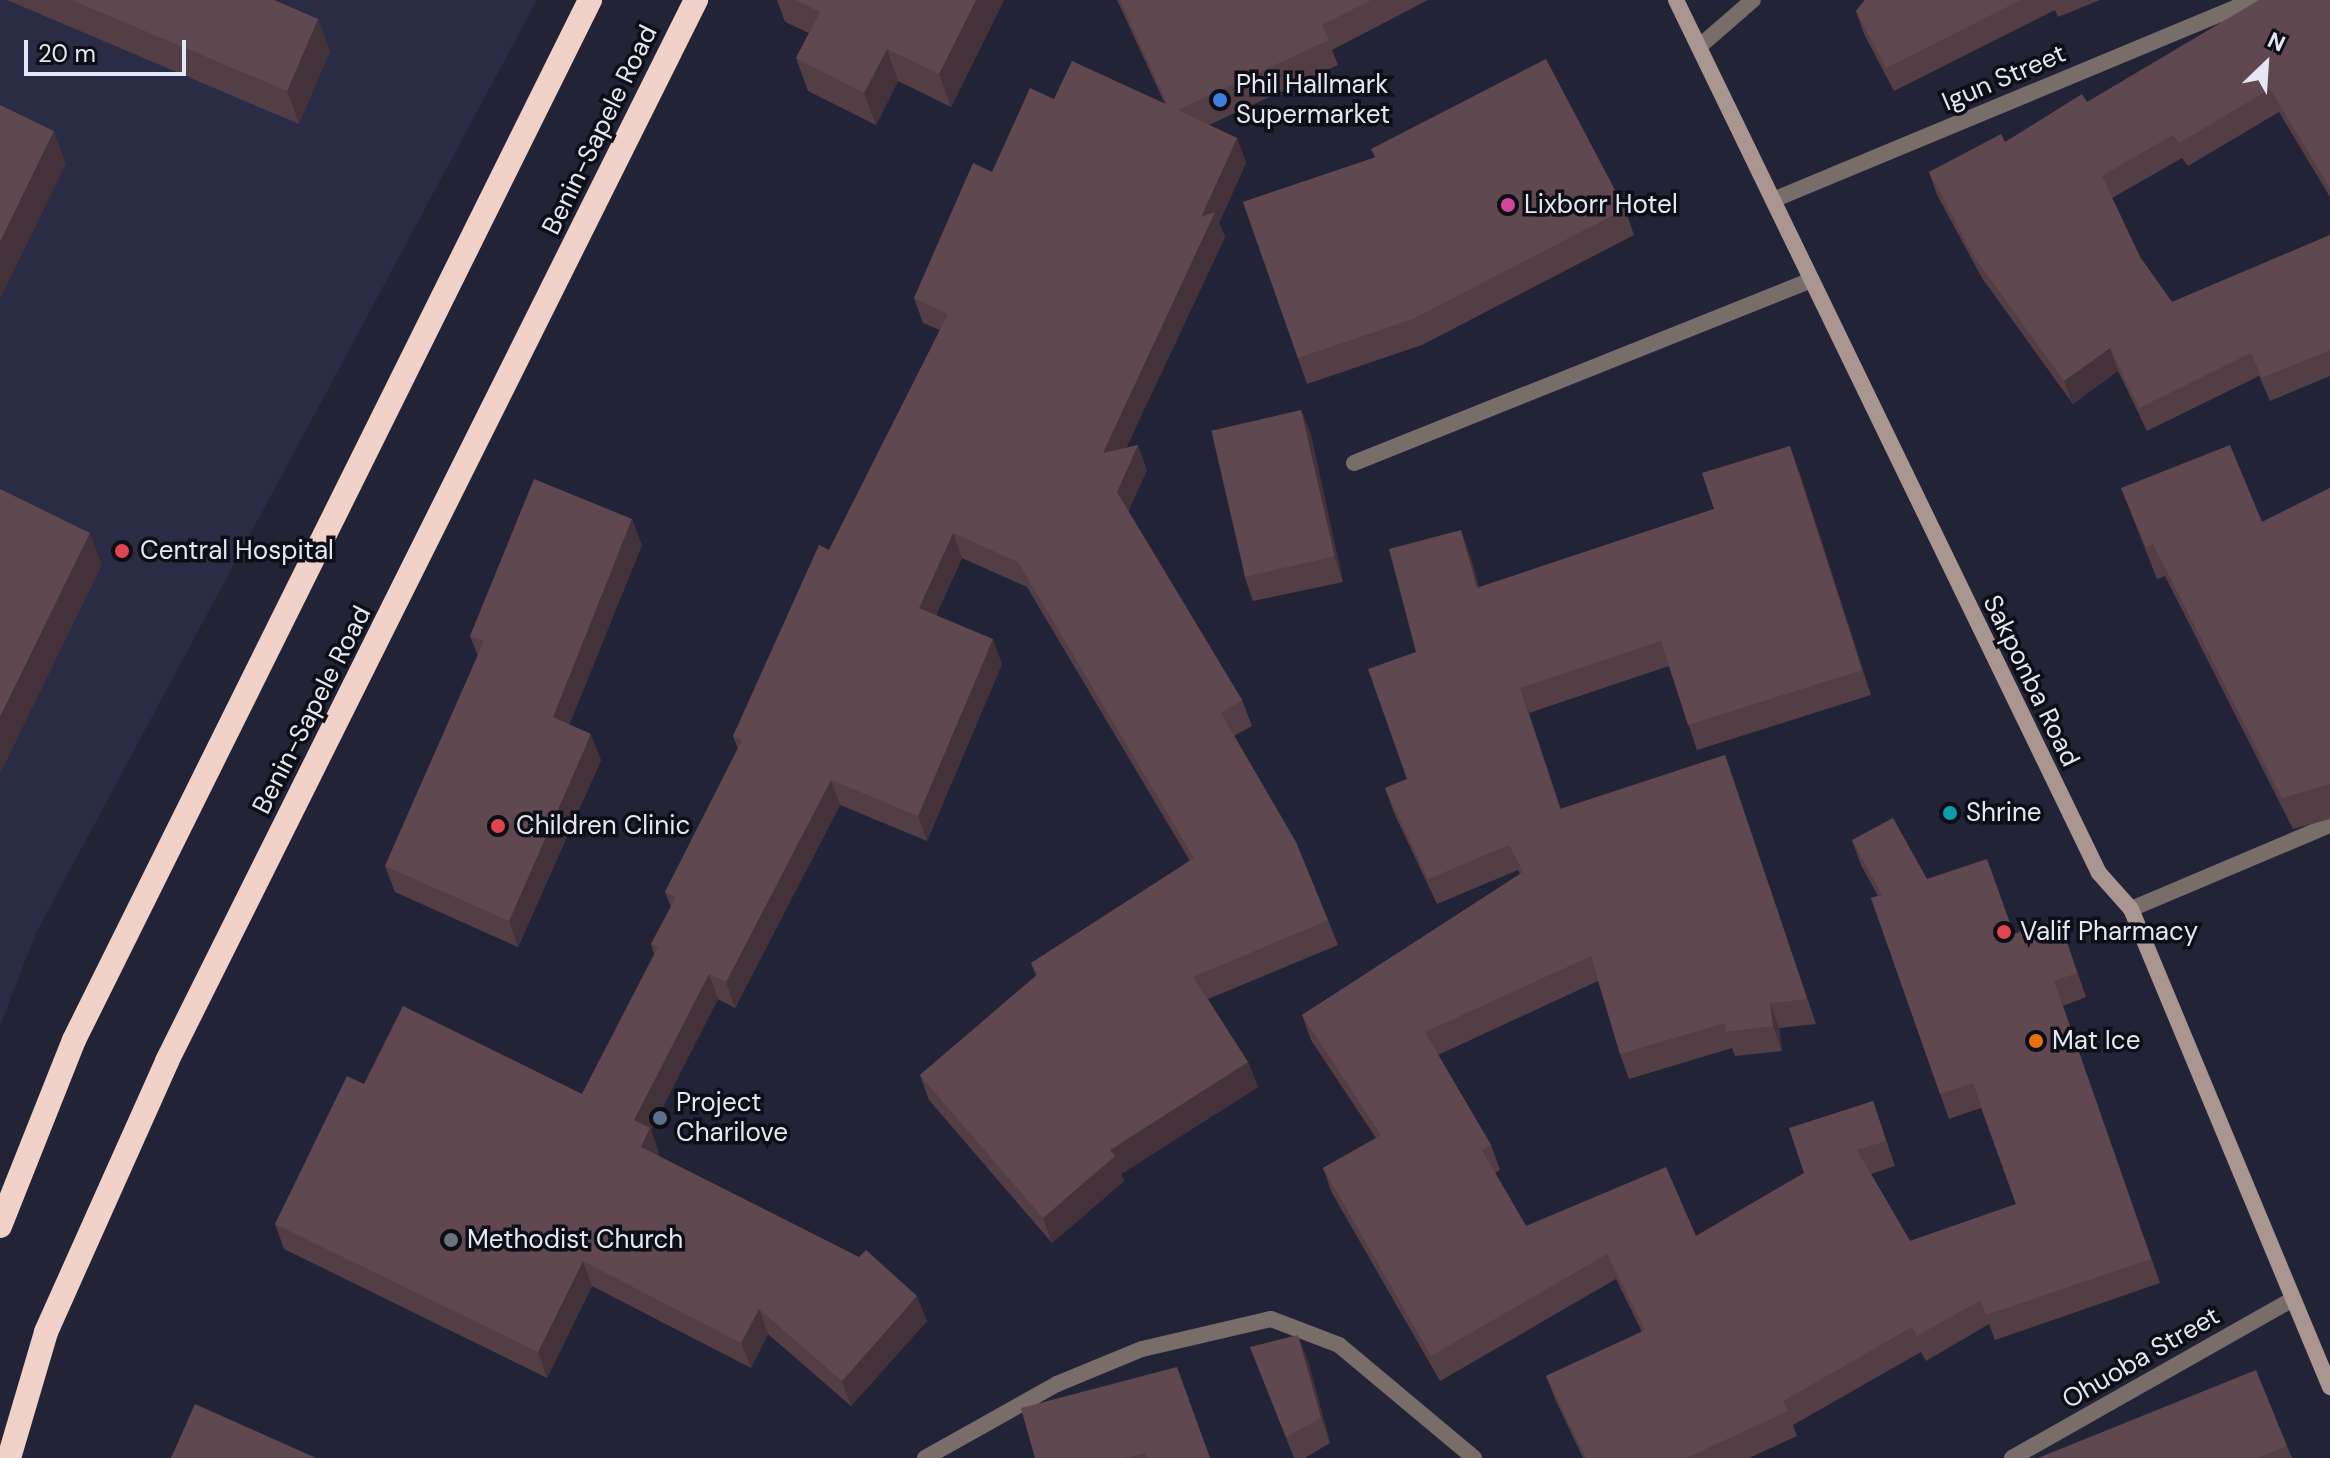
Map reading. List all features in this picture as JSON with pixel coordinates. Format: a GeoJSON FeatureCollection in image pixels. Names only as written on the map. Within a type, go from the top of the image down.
{"type":"FeatureCollection","features":[{"type":"Feature","properties":{"kind":"highway"},"geometry":{"type":"LineString","coordinates":[[0,1226],[74,1040],[590,0]]}},
{"type":"Feature","properties":{"kind":"highway","name":"Benin-Sapele Road"},"geometry":{"type":"LineString","coordinates":[[9,1458],[46,1332],[167,1061],[696,0]]}},
{"type":"Feature","properties":{"kind":"main road","name":"Sakponba Road"},"geometry":{"type":"LineString","coordinates":[[1676,0],[1773,200],[1807,282],[2099,873],[2131,909],[2330,1387]]}},
{"type":"Feature","properties":{"kind":"street"},"geometry":{"type":"LineString","coordinates":[[1700,46],[1753,0]]}},
{"type":"Feature","properties":{"kind":"street","name":"Igun Street"},"geometry":{"type":"LineString","coordinates":[[1773,200],[2254,0]]}},
{"type":"Feature","properties":{"kind":"street"},"geometry":{"type":"LineString","coordinates":[[1354,463],[1807,282]]}},
{"type":"Feature","properties":{"kind":"street"},"geometry":{"type":"LineString","coordinates":[[2131,909],[2330,825]]}},
{"type":"Feature","properties":{"kind":"street","name":"Ohuoba Street"},"geometry":{"type":"LineString","coordinates":[[2012,1458],[2293,1299]]}},
{"type":"Feature","properties":{"kind":"street"},"geometry":{"type":"LineString","coordinates":[[925,1458],[1114,1361],[1271,1319],[1339,1345],[1474,1458]]}},
{"type":"Feature","properties":{"kind":"shaded area","name":"Central Hospital"},"geometry":{"type":"Polygon","coordinates":[[[0,0],[537,0],[36,933],[0,1026],[0,0]]]}},
{"type":"Feature","properties":{"kind":"building"},"geometry":{"type":"Polygon","coordinates":[[[72,0],[274,0],[318,19],[287,91],[72,0]]]}},
{"type":"Feature","properties":{"kind":"building"},"geometry":{"type":"Polygon","coordinates":[[[796,0],[976,0],[939,74],[887,49],[864,93],[796,58],[820,12],[796,0]]]}},
{"type":"Feature","properties":{"kind":"building"},"geometry":{"type":"Polygon","coordinates":[[[1120,0],[1371,0],[1322,25],[1329,40],[1178,110],[1237,138],[1201,217],[1215,212],[1103,453],[1138,445],[1117,492],[1242,700],[1221,713],[1296,842],[1328,920],[1193,977],[1248,1062],[1110,1150],[1115,1156],[1043,1218],[920,1075],[1038,974],[1031,963],[1194,858],[1018,562],[953,533],[919,608],[993,639],[918,816],[831,780],[726,982],[709,974],[634,1120],[650,1128],[641,1147],[859,1257],[866,1250],[917,1296],[842,1381],[759,1309],[741,1343],[583,1261],[538,1352],[275,1224],[347,1076],[364,1084],[403,1006],[582,1094],[658,948],[651,944],[676,897],[665,892],[742,740],[733,736],[819,545],[829,550],[948,314],[914,298],[973,163],[992,172],[1030,88],[1054,99],[1072,61],[1168,105],[1120,0]]]}},
{"type":"Feature","properties":{"kind":"building"},"geometry":{"type":"Polygon","coordinates":[[[1865,0],[2021,0],[1886,68],[1856,11],[1865,0]]]}},
{"type":"Feature","properties":{"kind":"building"},"geometry":{"type":"Polygon","coordinates":[[[2259,0],[2330,0],[2330,188],[2270,89],[2179,143],[2173,135],[2102,176],[2140,257],[2172,302],[2330,235],[2330,350],[2262,378],[2251,353],[2139,408],[2110,348],[2064,381],[1973,255],[1929,172],[2001,134],[2005,142],[2082,94],[2087,102],[2259,0]]]}},
{"type":"Feature","properties":{"kind":"building"},"geometry":{"type":"Polygon","coordinates":[[[1546,59],[1625,209],[1413,319],[1298,358],[1243,202],[1376,157],[1371,149],[1546,59]]]}},
{"type":"Feature","properties":{"kind":"building"},"geometry":{"type":"Polygon","coordinates":[[[0,105],[54,131],[0,242],[0,105]]]}},
{"type":"Feature","properties":{"kind":"building"},"geometry":{"type":"Polygon","coordinates":[[[1301,410],[1335,556],[1245,577],[1211,431],[1301,410]]]}},
{"type":"Feature","properties":{"kind":"building"},"geometry":{"type":"Polygon","coordinates":[[[2230,445],[2262,522],[2330,488],[2330,784],[2282,798],[2153,544],[2146,547],[2121,488],[2230,445]]]}},
{"type":"Feature","properties":{"kind":"building"},"geometry":{"type":"Polygon","coordinates":[[[1790,446],[1862,670],[1688,725],[1661,641],[1520,688],[1560,809],[1725,755],[1807,999],[1770,1003],[1773,1026],[1726,1032],[1725,1023],[1620,1054],[1591,956],[1425,1032],[1491,1145],[1482,1150],[1526,1226],[1666,1167],[1696,1236],[1804,1173],[1789,1128],[1873,1101],[1886,1141],[1857,1150],[1910,1241],[2016,1204],[1973,1083],[1940,1094],[1871,898],[1882,895],[1852,840],[1893,818],[1927,879],[1987,859],[2014,934],[2059,919],[2077,973],[2054,981],[2151,1259],[1986,1315],[1981,1300],[1917,1336],[1912,1327],[1783,1401],[1788,1411],[1686,1458],[1586,1458],[1546,1376],[1645,1330],[1607,1254],[1431,1356],[1323,1168],[1381,1135],[1302,1015],[1523,872],[1509,845],[1428,879],[1385,788],[1407,779],[1368,669],[1416,652],[1389,549],[1461,530],[1477,588],[1714,509],[1702,473],[1790,446]]]}},
{"type":"Feature","properties":{"kind":"building"},"geometry":{"type":"Polygon","coordinates":[[[534,479],[632,519],[553,717],[591,734],[509,921],[385,866],[484,641],[470,636],[534,479]]]}},
{"type":"Feature","properties":{"kind":"building"},"geometry":{"type":"Polygon","coordinates":[[[0,489],[90,533],[0,717],[0,489]]]}},
{"type":"Feature","properties":{"kind":"building"},"geometry":{"type":"Polygon","coordinates":[[[1298,1335],[1321,1418],[1286,1437],[1250,1347],[1298,1335]]]}},
{"type":"Feature","properties":{"kind":"building"},"geometry":{"type":"Polygon","coordinates":[[[1177,1367],[1210,1458],[1147,1458],[1145,1453],[1125,1458],[1035,1458],[1021,1408],[1177,1367]]]}},
{"type":"Feature","properties":{"kind":"building"},"geometry":{"type":"Polygon","coordinates":[[[2256,1370],[2287,1446],[2258,1458],[2038,1458],[2256,1370]]]}},
{"type":"Feature","properties":{"kind":"building"},"geometry":{"type":"Polygon","coordinates":[[[195,1404],[316,1458],[171,1458],[195,1404]]]}},
{"type":"Feature","properties":{"kind":"place","name":"Phil Hallmark Supermarket"},"geometry":{"type":"Point","coordinates":[1220,100]}},
{"type":"Feature","properties":{"kind":"place","name":"Lixborr Hotel"},"geometry":{"type":"Point","coordinates":[1508,205]}},
{"type":"Feature","properties":{"kind":"place","name":"Central Hospital"},"geometry":{"type":"Point","coordinates":[122,551]}},
{"type":"Feature","properties":{"kind":"place","name":"Shrine"},"geometry":{"type":"Point","coordinates":[1950,813]}},
{"type":"Feature","properties":{"kind":"place","name":"Children Clinic"},"geometry":{"type":"Point","coordinates":[498,826]}},
{"type":"Feature","properties":{"kind":"place","name":"Valif Pharmacy"},"geometry":{"type":"Point","coordinates":[2004,932]}},
{"type":"Feature","properties":{"kind":"place","name":"Mat Ice"},"geometry":{"type":"Point","coordinates":[2036,1041]}},
{"type":"Feature","properties":{"kind":"place","name":"Project Charilove"},"geometry":{"type":"Point","coordinates":[660,1118]}},
{"type":"Feature","properties":{"kind":"place","name":"Methodist Church"},"geometry":{"type":"Point","coordinates":[451,1240]}}]}
